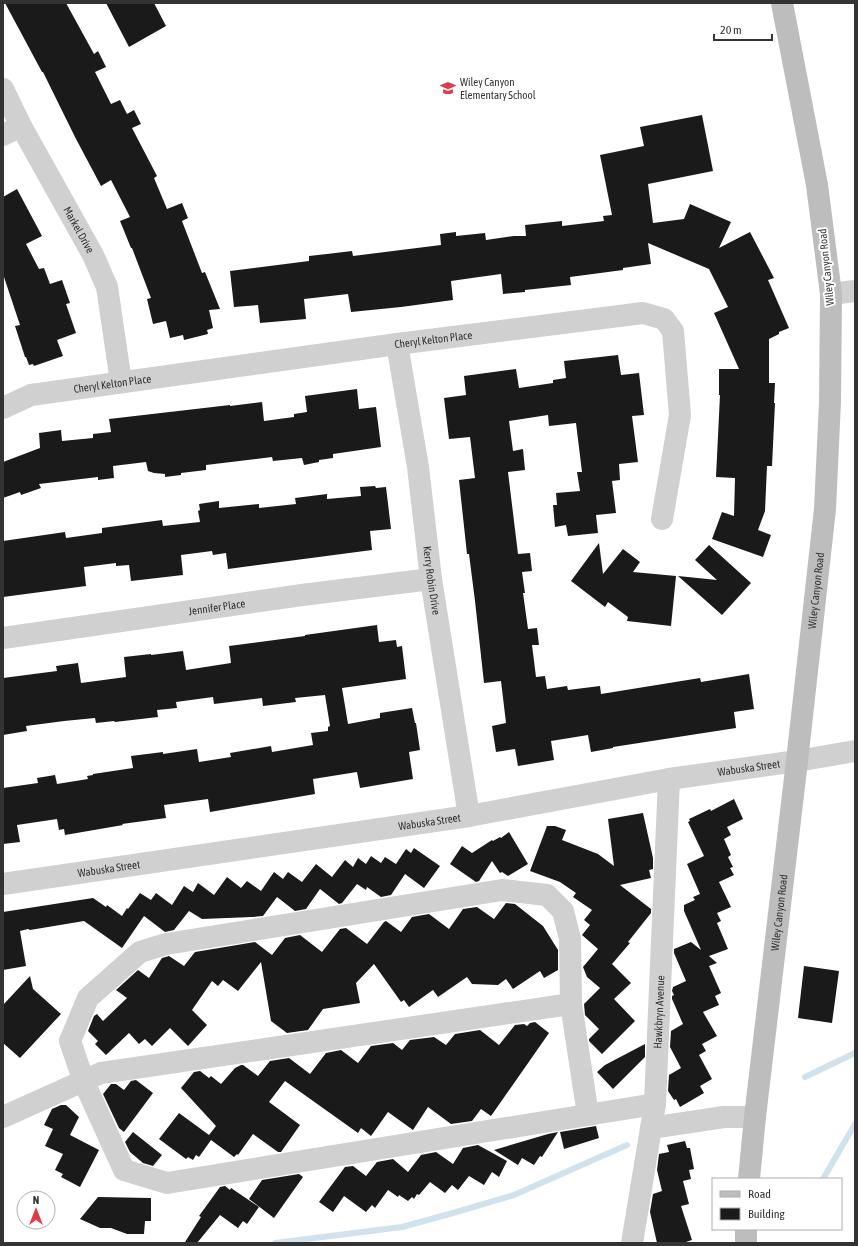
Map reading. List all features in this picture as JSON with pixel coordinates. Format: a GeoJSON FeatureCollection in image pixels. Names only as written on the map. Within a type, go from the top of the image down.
{"type":"FeatureCollection","features":[{"type":"Feature","properties":{"kind":"street","name":"Wiley Canyon Road"},"geometry":{"type":"LineString","coordinates":[[749,1178],[825,509],[830,402],[831,294],[817,185],[782,3]]}},
{"type":"Feature","properties":{"kind":"street","name":"Markel Drive"},"geometry":{"type":"LineString","coordinates":[[3,89],[12,131],[93,255],[106,287],[121,382]]}},
{"type":"Feature","properties":{"kind":"street"},"geometry":{"type":"LineString","coordinates":[[831,294],[855,291]]}},
{"type":"Feature","properties":{"kind":"street","name":"Cheryl Kelton Place"},"geometry":{"type":"LineString","coordinates":[[3,408],[31,395],[397,344],[643,313],[664,319],[673,331],[680,415],[662,519]]}},
{"type":"Feature","properties":{"kind":"street","name":"Kerry Robin Drive"},"geometry":{"type":"LineString","coordinates":[[397,344],[418,467],[431,579],[469,816]]}},
{"type":"Feature","properties":{"kind":"street","name":"Jennifer Place"},"geometry":{"type":"LineString","coordinates":[[3,638],[302,595],[431,579]]}},
{"type":"Feature","properties":{"kind":"street","name":"Wabuska Street"},"geometry":{"type":"LineString","coordinates":[[3,884],[469,816],[669,779],[797,761],[855,751]]}},
{"type":"Feature","properties":{"kind":"street","name":"Hawkbryn Avenue"},"geometry":{"type":"LineString","coordinates":[[632,1243],[655,1104],[669,779]]}},
{"type":"Feature","properties":{"kind":"street"},"geometry":{"type":"LineString","coordinates":[[588,1115],[571,1004],[570,939],[563,911],[547,895],[502,890],[166,944],[140,952],[88,998],[70,1041],[84,1082],[124,1170],[167,1183],[588,1115],[655,1104]]}},
{"type":"Feature","properties":{"kind":"street"},"geometry":{"type":"LineString","coordinates":[[3,1117],[84,1082],[101,1073],[571,1004]]}},
{"type":"Feature","properties":{"kind":"street"},"geometry":{"type":"LineString","coordinates":[[651,1128],[724,1117],[755,1118]]}},
{"type":"Feature","properties":{"kind":"street"},"geometry":{"type":"LineString","coordinates":[[746,1230],[746,1243]]}},
{"type":"Feature","properties":{"kind":"building"},"geometry":{"type":"Polygon","coordinates":[[[5,3],[66,3],[94,54],[98,51],[106,67],[95,72],[111,104],[120,100],[127,114],[134,110],[141,124],[132,128],[157,176],[154,178],[167,209],[182,203],[188,218],[182,221],[202,273],[205,272],[220,309],[209,310],[213,328],[207,330],[208,334],[184,340],[183,335],[170,338],[166,321],[153,324],[147,299],[151,298],[120,221],[130,217],[111,180],[101,186],[43,72],[5,3]]]}},
{"type":"Feature","properties":{"kind":"building"},"geometry":{"type":"Polygon","coordinates":[[[106,3],[154,3],[166,26],[129,47],[106,3]]]}},
{"type":"Feature","properties":{"kind":"building"},"geometry":{"type":"Polygon","coordinates":[[[702,115],[713,171],[648,184],[653,223],[684,219],[690,204],[731,222],[719,248],[750,232],[774,278],[768,280],[789,328],[779,332],[779,334],[769,339],[769,383],[775,383],[775,403],[772,466],[767,466],[765,511],[758,530],[771,535],[763,557],[712,539],[722,512],[734,516],[735,478],[716,477],[720,395],[719,369],[739,369],[714,313],[728,307],[709,269],[648,243],[651,264],[623,268],[623,270],[570,277],[571,285],[503,294],[501,274],[451,281],[453,300],[351,312],[348,294],[304,299],[306,319],[260,323],[258,305],[234,307],[230,271],[309,261],[309,256],[352,251],[353,256],[441,245],[440,234],[456,232],[456,236],[485,233],[486,240],[526,236],[525,225],[562,221],[562,226],[604,221],[603,216],[612,215],[600,155],[644,146],[640,127],[702,115]]]}},
{"type":"Feature","properties":{"kind":"building"},"geometry":{"type":"Polygon","coordinates":[[[17,189],[42,236],[26,244],[39,269],[44,268],[50,284],[62,280],[70,303],[66,304],[76,333],[57,340],[63,356],[34,366],[33,364],[29,365],[25,357],[15,326],[20,325],[3,274],[3,197],[17,189]]]}},
{"type":"Feature","properties":{"kind":"building"},"geometry":{"type":"Polygon","coordinates":[[[618,355],[621,375],[639,373],[644,415],[632,416],[638,462],[619,464],[620,480],[612,481],[616,513],[596,515],[598,533],[568,536],[566,525],[555,527],[553,505],[557,505],[556,493],[580,491],[577,472],[582,472],[576,423],[549,426],[548,415],[509,421],[513,451],[523,449],[525,470],[508,472],[518,554],[530,553],[532,571],[522,572],[525,593],[523,593],[528,629],[537,628],[539,645],[532,645],[536,677],[545,676],[547,689],[567,686],[568,690],[600,686],[601,694],[700,678],[701,682],[749,674],[754,709],[734,712],[736,728],[613,747],[591,752],[588,735],[551,741],[554,760],[518,766],[515,749],[496,752],[492,726],[506,723],[501,681],[484,683],[459,480],[475,478],[470,437],[449,439],[444,398],[466,395],[464,376],[516,369],[519,388],[553,383],[553,380],[566,378],[564,361],[618,355]]]}},
{"type":"Feature","properties":{"kind":"building"},"geometry":{"type":"Polygon","coordinates":[[[357,389],[359,409],[376,407],[381,447],[333,454],[333,458],[319,460],[319,462],[304,465],[302,458],[273,461],[272,457],[206,465],[206,470],[181,473],[181,475],[165,477],[165,474],[148,471],[146,462],[113,466],[114,478],[98,480],[98,477],[39,484],[41,488],[21,495],[20,492],[3,498],[3,462],[40,448],[39,433],[61,430],[62,441],[93,438],[93,434],[111,432],[109,419],[262,402],[264,421],[294,417],[294,414],[307,412],[305,396],[357,389]]]}},
{"type":"Feature","properties":{"kind":"building"},"geometry":{"type":"Polygon","coordinates":[[[375,486],[376,488],[386,487],[391,529],[370,531],[372,550],[228,569],[226,553],[213,555],[212,551],[181,555],[183,575],[131,581],[129,565],[116,566],[116,563],[84,567],[86,586],[3,597],[3,541],[65,532],[66,538],[102,533],[102,528],[162,520],[163,526],[200,522],[198,511],[200,510],[199,504],[219,501],[219,508],[259,504],[259,508],[296,504],[295,498],[327,494],[327,499],[361,496],[360,487],[375,486]]]}},
{"type":"Feature","properties":{"kind":"building"},"geometry":{"type":"Polygon","coordinates":[[[599,543],[603,574],[623,549],[640,562],[633,572],[676,576],[671,626],[627,621],[628,617],[608,602],[605,607],[571,581],[599,543]]]}},
{"type":"Feature","properties":{"kind":"building"},"geometry":{"type":"Polygon","coordinates":[[[709,545],[751,583],[722,615],[678,576],[717,580],[695,560],[709,545]]]}},
{"type":"Feature","properties":{"kind":"building"},"geometry":{"type":"Polygon","coordinates":[[[377,625],[379,642],[396,640],[397,647],[402,646],[406,679],[342,688],[348,724],[380,718],[380,713],[412,708],[420,750],[409,752],[413,779],[360,788],[357,772],[313,779],[315,794],[210,812],[208,799],[164,805],[166,818],[122,824],[123,825],[65,835],[64,829],[59,830],[57,819],[17,825],[20,842],[3,844],[3,788],[38,783],[37,778],[55,775],[57,784],[88,779],[87,776],[93,774],[133,768],[131,756],[163,752],[163,754],[197,749],[199,762],[231,757],[230,753],[271,746],[272,752],[313,745],[311,733],[328,731],[328,727],[330,726],[325,695],[295,698],[296,702],[263,706],[262,698],[214,704],[213,697],[176,702],[177,708],[157,710],[158,717],[96,723],[95,718],[64,721],[26,726],[27,731],[3,735],[3,678],[57,671],[56,666],[78,663],[81,683],[126,677],[124,657],[183,651],[186,670],[231,663],[229,646],[377,625]]]}},
{"type":"Feature","properties":{"kind":"building"},"geometry":{"type":"Polygon","coordinates":[[[734,799],[743,819],[727,827],[731,835],[724,839],[731,855],[728,857],[733,867],[730,868],[734,875],[719,882],[731,907],[717,913],[721,921],[717,923],[728,949],[709,956],[717,963],[709,966],[721,993],[715,996],[719,1005],[703,1012],[717,1036],[702,1044],[706,1051],[699,1055],[712,1079],[700,1086],[704,1093],[680,1107],[676,1099],[674,1100],[668,1091],[669,1075],[681,1068],[670,1047],[671,1031],[683,1024],[672,999],[672,996],[674,995],[672,991],[673,987],[686,981],[674,953],[674,949],[691,942],[701,950],[684,911],[684,905],[695,900],[693,897],[700,894],[687,864],[704,856],[688,822],[690,821],[689,819],[710,809],[711,811],[734,799]]]}},
{"type":"Feature","properties":{"kind":"building"},"geometry":{"type":"Polygon","coordinates":[[[643,813],[653,858],[653,869],[649,870],[651,878],[620,885],[651,909],[651,913],[628,942],[630,943],[612,964],[631,983],[614,999],[635,1021],[602,1054],[589,1041],[589,1039],[599,1029],[585,1015],[584,1004],[600,988],[587,977],[583,967],[598,949],[582,935],[590,925],[584,920],[592,910],[573,897],[576,893],[560,882],[530,871],[547,826],[555,826],[566,830],[562,840],[598,854],[614,866],[608,819],[643,813]]]}},
{"type":"Feature","properties":{"kind":"building"},"geometry":{"type":"Polygon","coordinates":[[[509,832],[528,864],[508,876],[502,872],[500,873],[492,861],[479,881],[476,882],[450,864],[462,846],[472,853],[492,840],[501,838],[509,832]]]}},
{"type":"Feature","properties":{"kind":"building"},"geometry":{"type":"Polygon","coordinates":[[[414,848],[440,866],[424,888],[405,874],[391,895],[381,897],[367,887],[366,890],[357,884],[342,903],[339,904],[320,889],[306,909],[295,911],[277,897],[263,916],[202,919],[189,911],[174,930],[165,932],[144,916],[122,948],[84,921],[30,930],[28,929],[20,931],[26,966],[3,970],[3,912],[93,898],[106,907],[107,905],[122,916],[140,893],[151,900],[156,893],[172,905],[184,886],[193,892],[198,883],[214,895],[227,877],[241,888],[247,881],[261,891],[274,872],[283,879],[288,872],[302,882],[316,864],[332,877],[345,860],[353,867],[358,858],[366,864],[371,856],[381,863],[385,857],[396,864],[406,849],[411,853],[414,848]]]}},
{"type":"Feature","properties":{"kind":"building"},"geometry":{"type":"Polygon","coordinates":[[[506,903],[515,904],[543,926],[558,950],[558,970],[544,978],[540,971],[513,989],[506,979],[498,985],[472,984],[467,977],[438,997],[433,990],[409,1007],[404,1000],[401,1002],[374,964],[356,983],[360,1003],[323,1009],[308,1030],[287,1033],[271,1021],[261,962],[238,991],[223,980],[218,986],[212,981],[192,1010],[207,1025],[188,1046],[170,1028],[152,1046],[145,1039],[139,1044],[129,1033],[106,1055],[95,1044],[98,1041],[88,1031],[94,1016],[97,1014],[103,1021],[127,998],[116,990],[138,970],[149,978],[162,958],[169,956],[184,966],[195,952],[255,942],[272,955],[285,938],[300,935],[322,952],[340,929],[346,928],[367,944],[386,921],[401,932],[412,917],[429,914],[449,929],[463,909],[477,907],[494,919],[506,903]]]}},
{"type":"Feature","properties":{"kind":"building"},"geometry":{"type":"Polygon","coordinates":[[[804,966],[839,971],[832,1023],[798,1018],[804,966]]]}},
{"type":"Feature","properties":{"kind":"building"},"geometry":{"type":"Polygon","coordinates":[[[30,976],[33,989],[61,1014],[20,1058],[3,1043],[3,1005],[30,976]]]}},
{"type":"Feature","properties":{"kind":"building"},"geometry":{"type":"Polygon","coordinates":[[[535,1022],[549,1033],[491,1116],[481,1109],[472,1121],[451,1124],[428,1107],[413,1130],[388,1112],[371,1136],[361,1128],[358,1133],[285,1081],[269,1102],[300,1125],[281,1152],[278,1152],[253,1134],[238,1155],[237,1154],[234,1157],[211,1140],[199,1157],[196,1155],[193,1160],[188,1157],[186,1159],[159,1139],[179,1113],[209,1135],[216,1126],[181,1088],[194,1072],[200,1071],[209,1078],[211,1076],[221,1084],[235,1068],[241,1065],[258,1076],[270,1061],[289,1058],[310,1074],[326,1053],[341,1050],[358,1063],[371,1046],[393,1043],[402,1050],[410,1040],[434,1037],[446,1045],[455,1034],[480,1030],[499,1045],[515,1025],[524,1024],[527,1026],[530,1023],[535,1022]]]}},
{"type":"Feature","properties":{"kind":"building"},"geometry":{"type":"Polygon","coordinates":[[[645,1044],[645,1057],[613,1089],[597,1072],[605,1065],[645,1044]]]}},
{"type":"Feature","properties":{"kind":"building"},"geometry":{"type":"Polygon","coordinates":[[[136,1080],[153,1093],[124,1132],[119,1128],[103,1094],[111,1084],[116,1084],[124,1090],[131,1081],[136,1080]]]}},
{"type":"Feature","properties":{"kind":"building"},"geometry":{"type":"Polygon","coordinates":[[[61,1105],[66,1105],[79,1117],[70,1135],[99,1150],[80,1187],[61,1177],[63,1174],[55,1170],[63,1154],[45,1146],[53,1129],[44,1125],[52,1109],[61,1105]]]}},
{"type":"Feature","properties":{"kind":"building"},"geometry":{"type":"Polygon","coordinates":[[[596,1126],[599,1138],[564,1149],[560,1132],[596,1126]]]}},
{"type":"Feature","properties":{"kind":"building"},"geometry":{"type":"Polygon","coordinates":[[[133,1132],[162,1155],[153,1166],[143,1163],[130,1152],[125,1142],[133,1132]]]}},
{"type":"Feature","properties":{"kind":"building"},"geometry":{"type":"Polygon","coordinates":[[[558,1132],[542,1157],[540,1156],[534,1165],[522,1158],[518,1165],[494,1150],[548,1134],[558,1132]]]}},
{"type":"Feature","properties":{"kind":"building"},"geometry":{"type":"Polygon","coordinates":[[[685,1141],[687,1148],[690,1148],[694,1169],[689,1170],[691,1179],[683,1181],[689,1204],[681,1206],[692,1240],[683,1243],[657,1243],[650,1212],[653,1194],[662,1191],[657,1170],[659,1154],[669,1152],[667,1145],[685,1141]]]}},
{"type":"Feature","properties":{"kind":"building"},"geometry":{"type":"Polygon","coordinates":[[[478,1145],[507,1161],[499,1177],[492,1172],[484,1185],[469,1176],[458,1190],[452,1185],[445,1193],[430,1182],[419,1195],[417,1194],[414,1199],[412,1197],[408,1201],[399,1195],[398,1197],[388,1190],[375,1208],[372,1205],[366,1212],[344,1196],[333,1212],[319,1202],[345,1167],[353,1166],[366,1176],[377,1162],[393,1159],[408,1172],[421,1155],[436,1152],[453,1164],[463,1148],[478,1145]]]}},
{"type":"Feature","properties":{"kind":"building"},"geometry":{"type":"Polygon","coordinates":[[[299,1174],[303,1177],[274,1218],[249,1199],[262,1180],[299,1174]]]}},
{"type":"Feature","properties":{"kind":"building"},"geometry":{"type":"Polygon","coordinates":[[[225,1186],[230,1190],[231,1188],[259,1207],[247,1224],[243,1221],[238,1228],[220,1215],[197,1243],[186,1243],[185,1242],[201,1217],[199,1216],[220,1187],[225,1186]]]}},
{"type":"Feature","properties":{"kind":"building"},"geometry":{"type":"Polygon","coordinates":[[[98,1197],[151,1198],[151,1221],[145,1221],[144,1234],[127,1234],[111,1228],[100,1228],[80,1219],[98,1197]]]}},
{"type":"Feature","properties":{"kind":"waterway"},"geometry":{"type":"LineString","coordinates":[[805,1077],[855,1053]]}},
{"type":"Feature","properties":{"kind":"waterway"},"geometry":{"type":"LineString","coordinates":[[824,1178],[855,1124]]}},
{"type":"Feature","properties":{"kind":"waterway"},"geometry":{"type":"LineString","coordinates":[[275,1243],[402,1227],[453,1213],[514,1195],[627,1145]]}},
{"type":"Feature","properties":{"kind":"place","name":"Wiley Canyon Elementary School"},"geometry":{"type":"Point","coordinates":[448,88]}}]}
